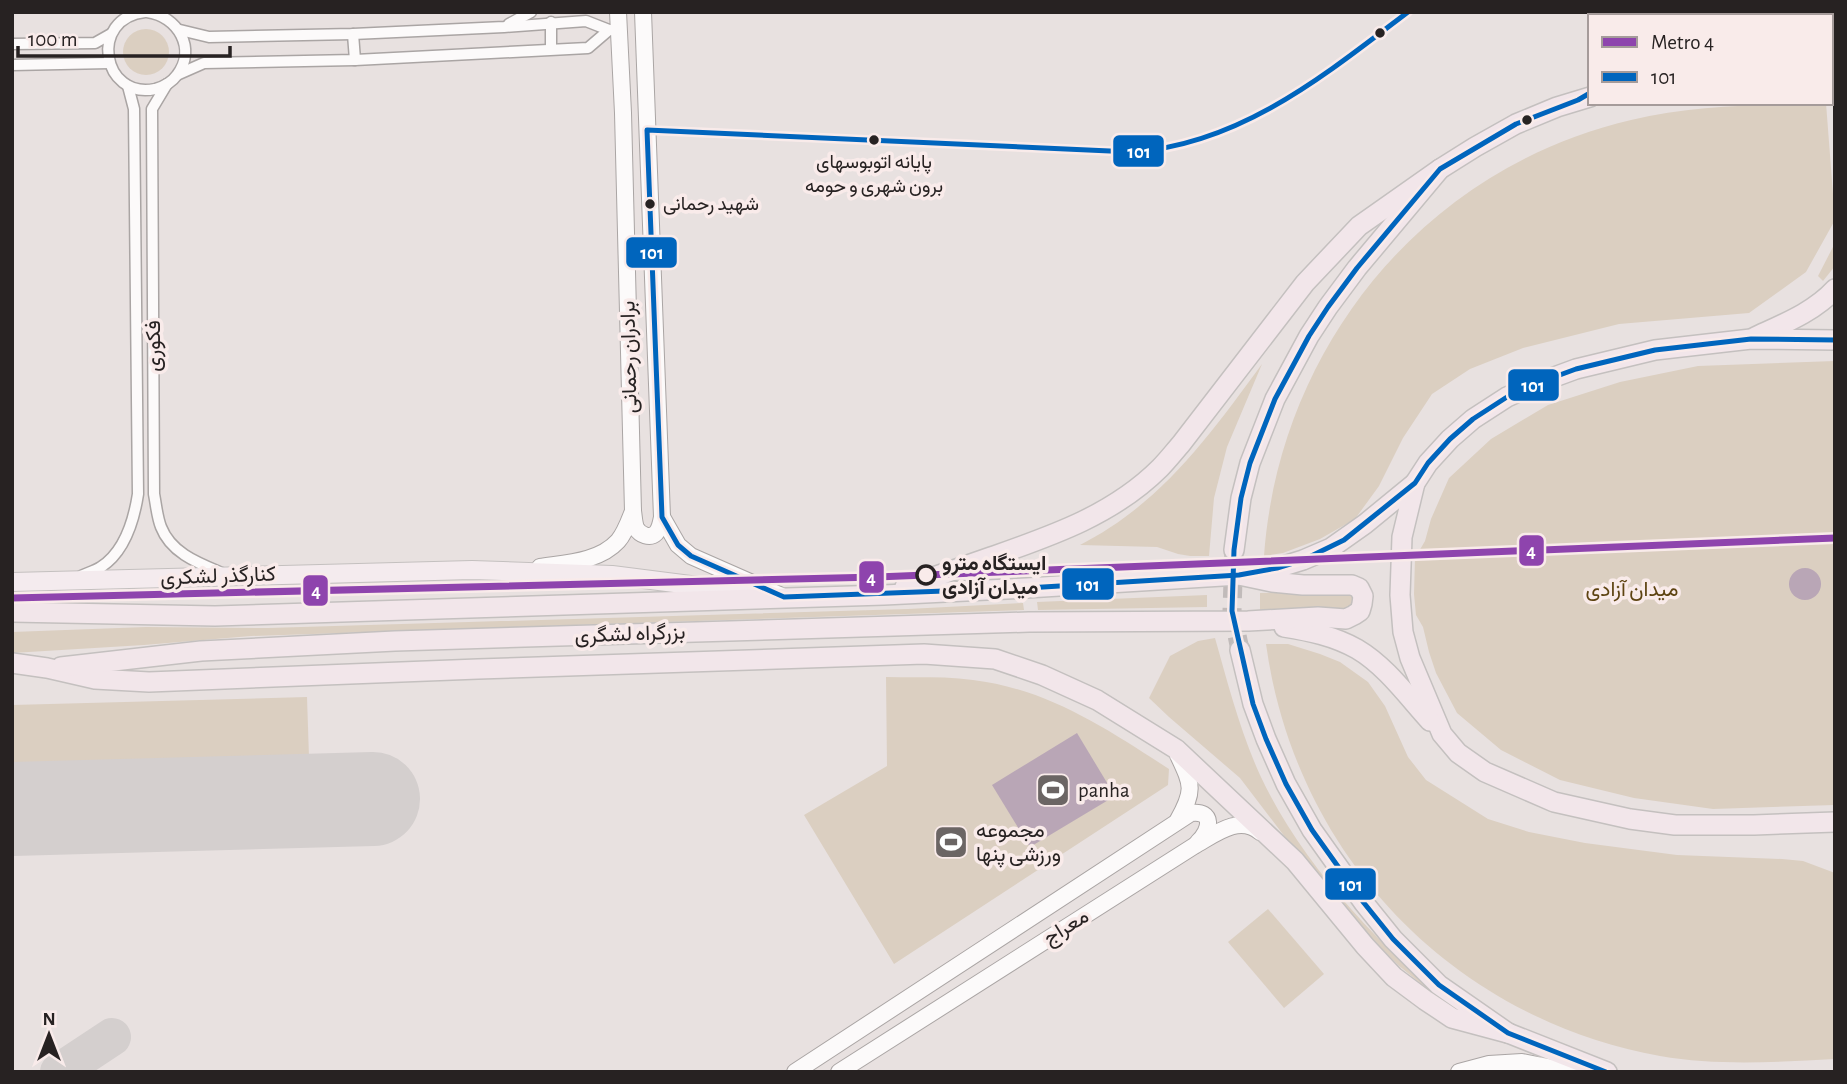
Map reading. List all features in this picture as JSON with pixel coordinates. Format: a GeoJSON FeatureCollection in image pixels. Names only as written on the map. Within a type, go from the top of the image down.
{"type":"FeatureCollection","features":[{"type":"Feature","properties":{"kind":"highway"},"geometry":{"type":"LineString","coordinates":[[884,595],[1056,534],[1103,511],[1137,487],[1160,468],[1181,444],[1314,274],[1359,226],[1475,147],[1516,124],[1586,97]]}},
{"type":"Feature","properties":{"kind":"highway"},"geometry":{"type":"LineString","coordinates":[[1234,550],[1241,498],[1250,463],[1265,421],[1289,372],[1335,297],[1440,169]]}},
{"type":"Feature","properties":{"kind":"highway"},"geometry":{"type":"LineString","coordinates":[[1751,339],[1803,313],[1827,298],[1835,289]]}},
{"type":"Feature","properties":{"kind":"highway"},"geometry":{"type":"LineString","coordinates":[[1239,575],[1277,568],[1331,548],[1415,483],[1428,463],[1472,419],[1507,397],[1538,383],[1576,369],[1655,350],[1751,339],[1835,340]]}},
{"type":"Feature","properties":{"kind":"highway"},"geometry":{"type":"LineString","coordinates":[[1415,483],[1402,537],[1400,614],[1410,657],[1442,734]]}},
{"type":"Feature","properties":{"kind":"highway"},"geometry":{"type":"LineString","coordinates":[[1239,575],[1303,585],[1352,585],[1359,589],[1363,596],[1360,611],[1346,619],[1318,617],[1248,621]]}},
{"type":"Feature","properties":{"kind":"highway","name":"بزرگراه لشگری"},"geometry":{"type":"LineString","coordinates":[[12,611],[215,616],[884,595],[1239,575]]}},
{"type":"Feature","properties":{"kind":"highway"},"geometry":{"type":"LineString","coordinates":[[12,625],[138,625],[215,616]]}},
{"type":"Feature","properties":{"kind":"highway"},"geometry":{"type":"LineString","coordinates":[[1248,621],[1315,632],[1356,648],[1373,660],[1458,752],[1485,772],[1554,802],[1630,819],[1675,825],[1835,822]]}},
{"type":"Feature","properties":{"kind":"highway","name":"بزرگراه لشگری"},"geometry":{"type":"LineString","coordinates":[[12,673],[201,651],[382,641],[1029,622],[1248,621]]}},
{"type":"Feature","properties":{"kind":"highway"},"geometry":{"type":"LineString","coordinates":[[1240,650],[1253,704],[1266,739],[1312,830],[1393,939],[1438,985],[1508,1033]]}},
{"type":"Feature","properties":{"kind":"highway"},"geometry":{"type":"LineString","coordinates":[[12,663],[94,679],[149,682],[924,654],[995,659],[1067,685],[1107,706],[1175,749],[1295,861],[1394,977],[1424,1000],[1452,1018],[1508,1033],[1607,1072]]}},
{"type":"Feature","properties":{"kind":"main road","name":"برادران رحمانی"},"geometry":{"type":"LineString","coordinates":[[509,571],[576,562],[599,555],[617,542],[633,511],[623,113],[614,30],[618,12]]}},
{"type":"Feature","properties":{"kind":"main road","name":"برادران رحمانی"},"geometry":{"type":"LineString","coordinates":[[643,12],[662,517]]}},
{"type":"Feature","properties":{"kind":"main road"},"geometry":{"type":"LineString","coordinates":[[633,511],[635,526],[644,536],[652,536],[657,532],[662,517]]}},
{"type":"Feature","properties":{"kind":"main road"},"geometry":{"type":"LineString","coordinates":[[662,517],[678,545],[691,556],[784,597]]}},
{"type":"Feature","properties":{"kind":"main road","name":"کنارگذر لشکری"},"geometry":{"type":"LineString","coordinates":[[12,582],[460,570],[612,575],[784,597]]}},
{"type":"Feature","properties":{"kind":"main road"},"geometry":{"type":"LineString","coordinates":[[1175,749],[1191,789],[1187,804],[1178,820]]}},
{"type":"Feature","properties":{"kind":"main road"},"geometry":{"type":"LineString","coordinates":[[1178,820],[1198,812],[1209,822],[1205,836],[1194,846]]}},
{"type":"Feature","properties":{"kind":"main road","name":"معراج"},"geometry":{"type":"LineString","coordinates":[[795,1072],[1178,820]]}},
{"type":"Feature","properties":{"kind":"main road","name":"معراج"},"geometry":{"type":"LineString","coordinates":[[839,1072],[1194,846],[1235,825],[1254,826],[1295,861]]}},
{"type":"Feature","properties":{"kind":"main road"},"geometry":{"type":"LineString","coordinates":[[1459,1072],[1480,1065],[1522,1062],[1573,1072]]}},
{"type":"Feature","properties":{"kind":"street"},"geometry":{"type":"LineString","coordinates":[[178,74],[185,60],[186,50],[180,30],[173,22],[150,12],[130,14],[116,26],[108,43],[109,63],[120,80],[128,86],[148,90],[158,89],[178,74],[204,63],[355,60],[588,48],[614,30]]}},
{"type":"Feature","properties":{"kind":"street"},"geometry":{"type":"LineString","coordinates":[[504,27],[531,12]]}},
{"type":"Feature","properties":{"kind":"street"},"geometry":{"type":"LineString","coordinates":[[180,30],[209,37],[353,34],[586,21],[614,30]]}},
{"type":"Feature","properties":{"kind":"street"},"geometry":{"type":"LineString","coordinates":[[551,22],[551,49]]}},
{"type":"Feature","properties":{"kind":"street"},"geometry":{"type":"LineString","coordinates":[[12,44],[94,43],[111,34]]}},
{"type":"Feature","properties":{"kind":"street"},"geometry":{"type":"LineString","coordinates":[[353,34],[355,60]]}},
{"type":"Feature","properties":{"kind":"street"},"geometry":{"type":"LineString","coordinates":[[12,65],[109,63]]}},
{"type":"Feature","properties":{"kind":"street","name":"فکوری"},"geometry":{"type":"LineString","coordinates":[[167,84],[152,109],[154,494],[161,528],[174,546],[192,561],[228,576]]}},
{"type":"Feature","properties":{"kind":"street","name":"فکوری"},"geometry":{"type":"LineString","coordinates":[[72,580],[102,566],[118,550],[130,526],[138,494],[134,109],[128,86]]}},
{"type":"Feature","properties":{"kind":"green space"},"geometry":{"type":"Polygon","coordinates":[[[146,29],[162,36],[169,52],[162,68],[146,75],[130,68],[123,52],[130,36],[146,29]]]}},
{"type":"Feature","properties":{"kind":"green space"},"geometry":{"type":"Polygon","coordinates":[[[1753,105],[1826,105],[1835,220],[1806,272],[1749,313],[1619,324],[1523,348],[1470,369],[1432,394],[1403,438],[1379,486],[1355,519],[1320,539],[1283,553],[1264,556],[1276,479],[1299,406],[1332,339],[1376,278],[1428,224],[1488,179],[1556,144],[1631,120],[1753,105]]]}},
{"type":"Feature","properties":{"kind":"green space"},"geometry":{"type":"Polygon","coordinates":[[[1835,243],[1835,266],[1823,281],[1818,276],[1835,243]]]}},
{"type":"Feature","properties":{"kind":"green space","name":"میدان آزادی"},"geometry":{"type":"Polygon","coordinates":[[[1835,361],[1835,805],[1713,809],[1634,798],[1560,780],[1501,750],[1457,713],[1436,673],[1423,627],[1416,615],[1414,594],[1415,558],[1425,541],[1431,519],[1449,478],[1491,439],[1548,405],[1620,382],[1698,366],[1835,361]]]}},
{"type":"Feature","properties":{"kind":"green space"},"geometry":{"type":"Polygon","coordinates":[[[1262,364],[1227,447],[1214,498],[1209,556],[1178,554],[1157,547],[1080,545],[1136,509],[1160,488],[1203,442],[1262,364]]]}},
{"type":"Feature","properties":{"kind":"green space"},"geometry":{"type":"Polygon","coordinates":[[[1349,592],[1353,598],[1351,610],[1260,610],[1260,593],[1349,592]]]}},
{"type":"Feature","properties":{"kind":"green space"},"geometry":{"type":"Polygon","coordinates":[[[1207,595],[1207,607],[1038,610],[1037,602],[1207,595]]]}},
{"type":"Feature","properties":{"kind":"green space"},"geometry":{"type":"Polygon","coordinates":[[[1023,603],[1024,610],[251,636],[12,653],[12,632],[146,627],[268,628],[908,609],[1023,603]]]}},
{"type":"Feature","properties":{"kind":"green space"},"geometry":{"type":"Polygon","coordinates":[[[1215,638],[1246,741],[1260,775],[1298,841],[1320,872],[1370,930],[1452,1009],[1398,965],[1371,938],[1301,858],[1240,778],[1149,698],[1170,656],[1198,641],[1215,638]]]}},
{"type":"Feature","properties":{"kind":"green space"},"geometry":{"type":"Polygon","coordinates":[[[1266,644],[1288,644],[1320,654],[1340,662],[1368,682],[1385,706],[1408,757],[1426,780],[1488,819],[1529,832],[1585,843],[1677,855],[1803,861],[1835,873],[1835,1059],[1725,1062],[1660,1056],[1584,1036],[1514,1005],[1451,964],[1396,914],[1348,857],[1310,792],[1283,720],[1266,644]]]}},
{"type":"Feature","properties":{"kind":"green space","name":"مجموعه ورزشی پنها"},"geometry":{"type":"Polygon","coordinates":[[[886,677],[973,680],[1027,692],[1100,726],[1169,769],[1168,785],[894,964],[804,815],[887,766],[886,677]]]}},
{"type":"Feature","properties":{"kind":"green space"},"geometry":{"type":"Polygon","coordinates":[[[307,697],[309,757],[12,766],[12,705],[307,697]]]}},
{"type":"Feature","properties":{"kind":"green space"},"geometry":{"type":"Polygon","coordinates":[[[1268,909],[1324,974],[1284,1008],[1228,942],[1268,909]]]}},
{"type":"Feature","properties":{"kind":"shaded area"},"geometry":{"type":"Polygon","coordinates":[[[1805,568],[1816,573],[1821,584],[1816,595],[1805,600],[1794,595],[1789,584],[1794,573],[1805,568]]]}},
{"type":"Feature","properties":{"kind":"shaded area","name":"panha"},"geometry":{"type":"Polygon","coordinates":[[[1077,733],[1115,796],[1030,847],[992,785],[1077,733]]]}},
{"type":"Feature","properties":{"kind":"taxiway"},"geometry":{"type":"LineString","coordinates":[[59,1072],[112,1037]]}},
{"type":"Feature","properties":{"kind":"runway"},"geometry":{"type":"LineString","coordinates":[[12,809],[373,799]]}},
{"type":"Feature","properties":{"kind":"tunnel"},"geometry":{"type":"LineString","coordinates":[[1234,550],[1232,611],[1240,650]]}},
{"type":"Feature","properties":{"kind":"metro line","name":"4"},"geometry":{"type":"LineString","coordinates":[[12,598],[877,577],[1835,538]]}},
{"type":"Feature","properties":{"kind":"transit line","name":"101"},"geometry":{"type":"LineString","coordinates":[[1408,12],[1313,82],[1279,103],[1209,136],[1171,147],[1132,152],[647,130],[662,517],[678,545],[691,556],[784,597],[1027,588],[1239,575],[1303,560],[1344,540],[1415,483],[1428,463],[1473,419],[1507,397],[1538,383],[1576,369],[1655,350],[1751,339],[1835,340]]}},
{"type":"Feature","properties":{"kind":"transit line","name":"101"},"geometry":{"type":"LineString","coordinates":[[1588,94],[1516,124],[1440,169],[1328,307],[1275,399],[1250,463],[1241,498],[1234,550],[1232,611],[1253,704],[1286,784],[1312,830],[1393,939],[1439,985],[1508,1033],[1606,1072]]}},
{"type":"Feature","properties":{"kind":"place","name":"پایانه اتوبوسهای برون شهری و حومه"},"geometry":{"type":"Point","coordinates":[874,140]}},
{"type":"Feature","properties":{"kind":"place","name":"شهید رحمانی"},"geometry":{"type":"Point","coordinates":[650,204]}},
{"type":"Feature","properties":{"kind":"place","name":"ایستگاه مترو میدان آزادی"},"geometry":{"type":"Point","coordinates":[926,575]}},
{"type":"Feature","properties":{"kind":"place","name":"panha"},"geometry":{"type":"Point","coordinates":[1053,790]}},
{"type":"Feature","properties":{"kind":"place","name":"مجموعه ورزشی پنها"},"geometry":{"type":"Point","coordinates":[951,842]}}]}
